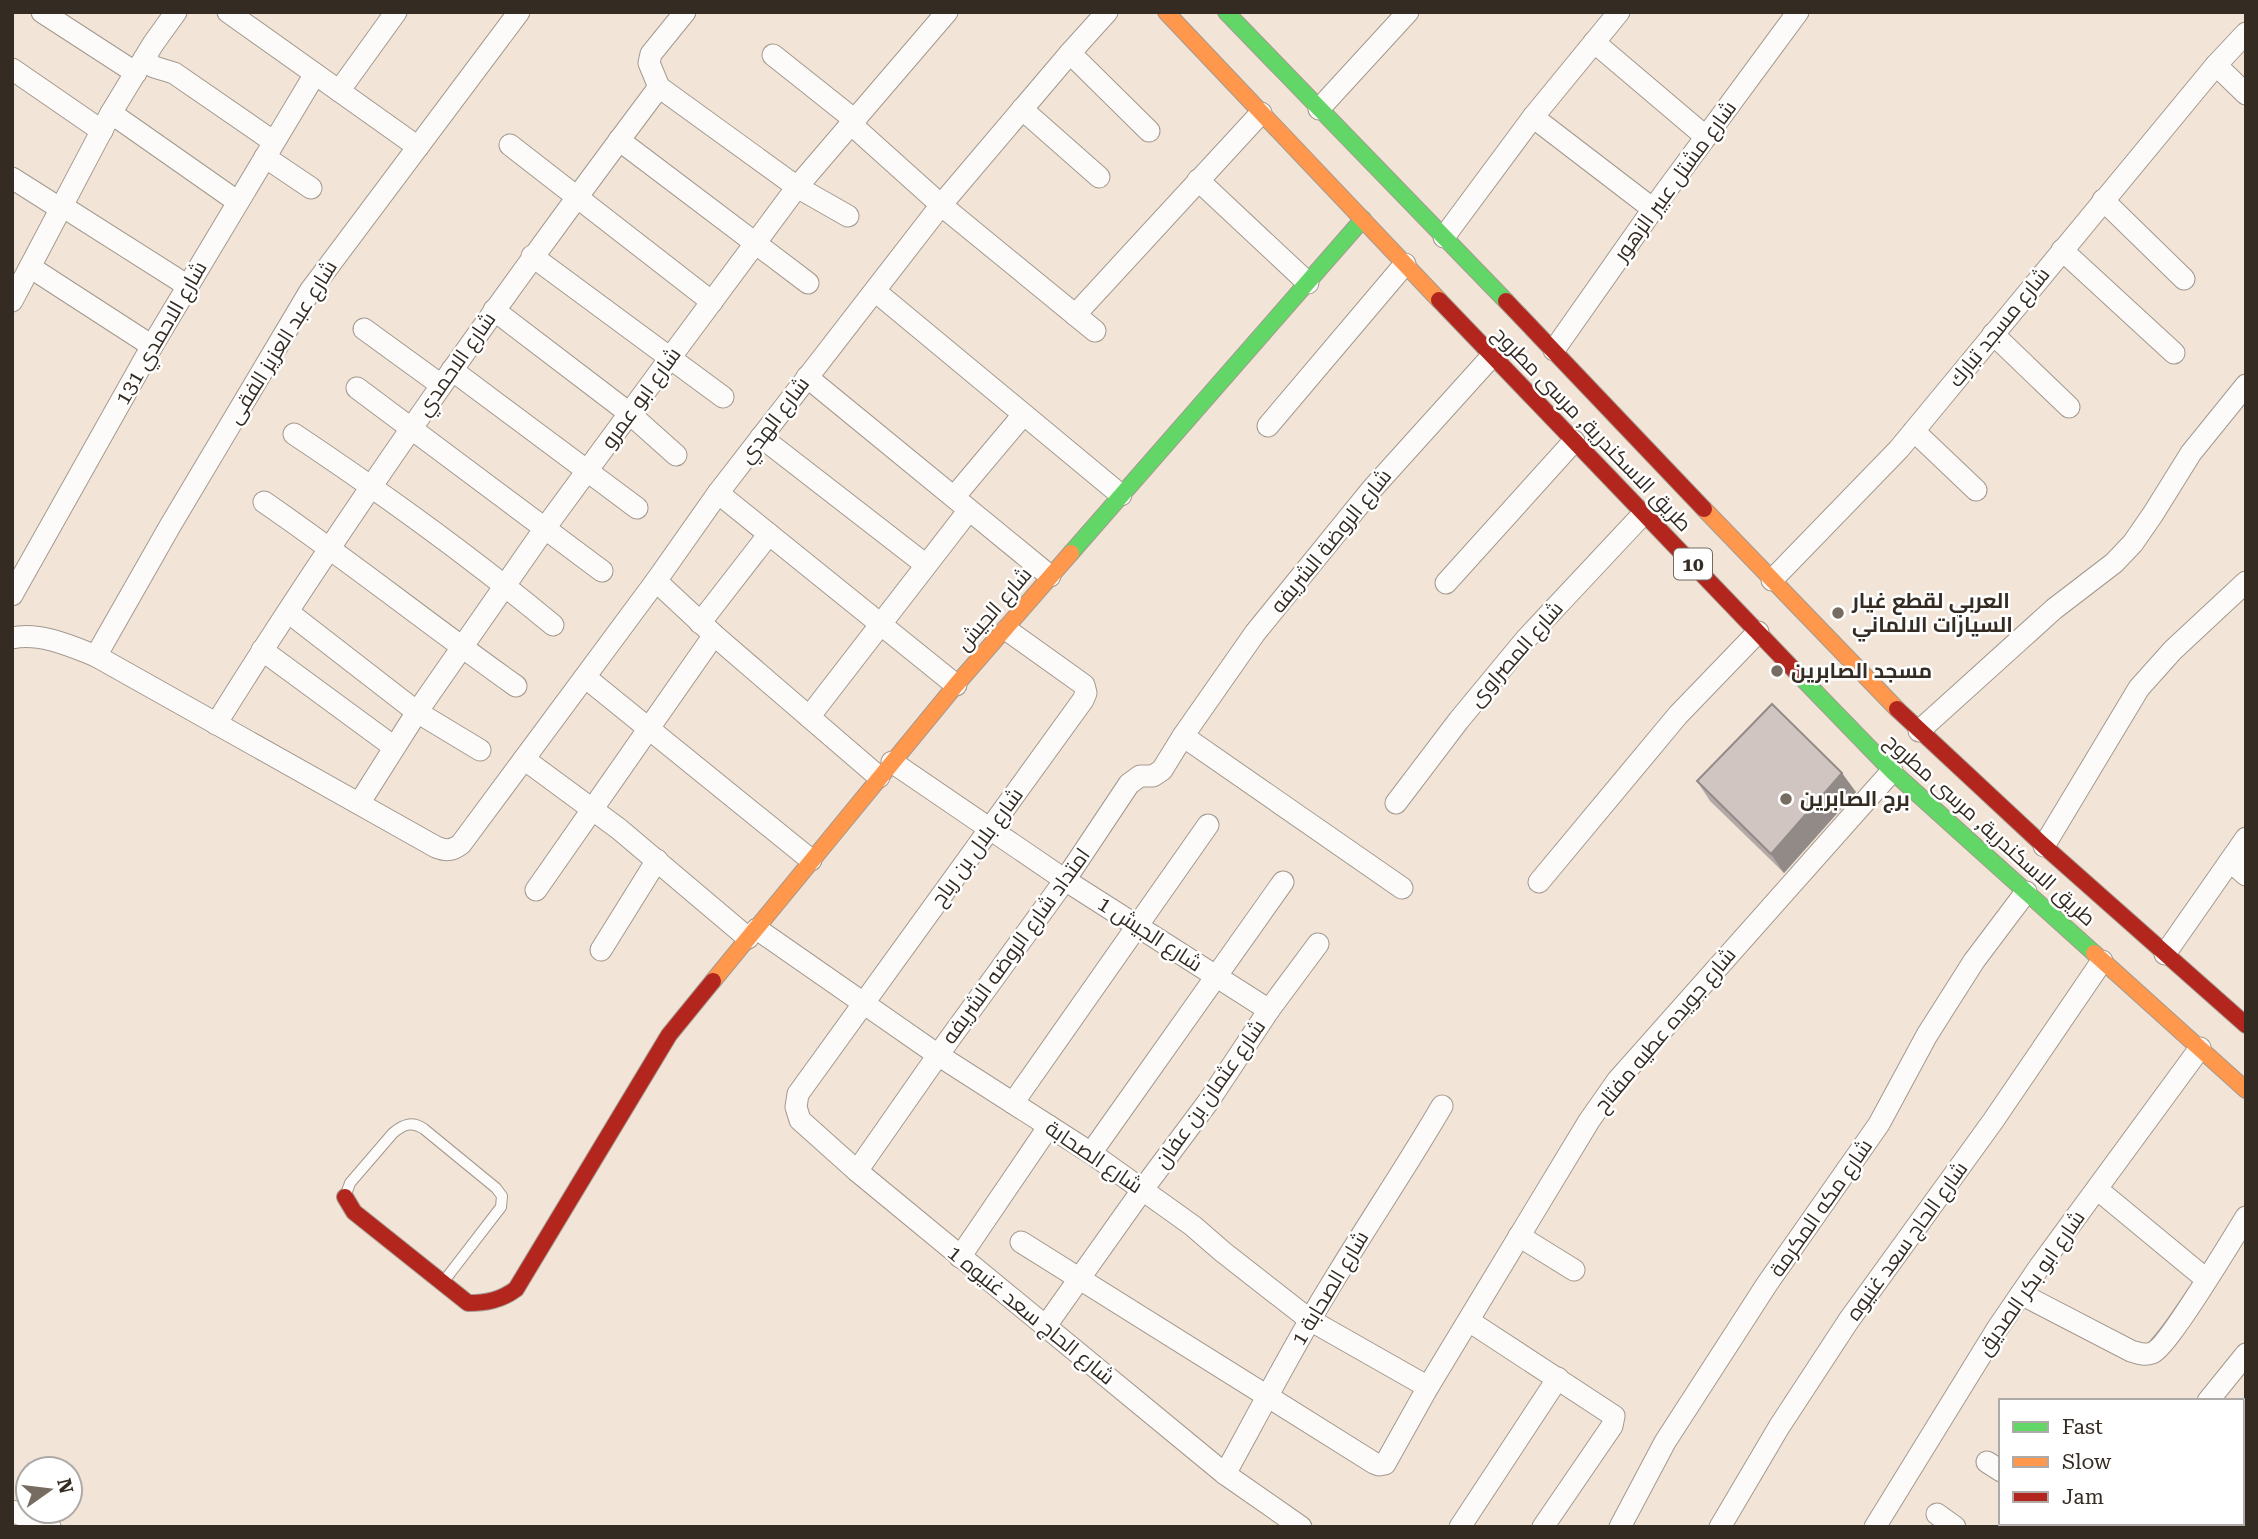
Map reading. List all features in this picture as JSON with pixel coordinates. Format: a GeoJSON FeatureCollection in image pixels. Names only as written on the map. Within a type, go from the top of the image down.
{"type":"FeatureCollection","features":[{"type":"Feature","properties":{"kind":"main road","name":"طريق الاسكندرية, مرسى مطروح"},"geometry":{"type":"LineString","coordinates":[[1166,12],[1574,441],[1644,513],[1687,550],[1758,632],[1892,771],[2246,1090]]}},
{"type":"Feature","properties":{"kind":"main road","name":"طريق الاسكندرية, مرسى مطروح"},"geometry":{"type":"LineString","coordinates":[[1226,12],[1554,350],[1712,525],[1772,580],[1919,732],[2246,1026]]}},
{"type":"Feature","properties":{"kind":"main road","name":"شارع الجيش"},"geometry":{"type":"LineString","coordinates":[[345,1197],[354,1212],[468,1303],[485,1304],[502,1299],[516,1289],[669,1035],[956,685],[1007,630],[1050,576],[1363,219]]}},
{"type":"Feature","properties":{"kind":"street"},"geometry":{"type":"LineString","coordinates":[[42,12],[140,66],[154,66],[174,73],[270,150],[312,188]]}},
{"type":"Feature","properties":{"kind":"street"},"geometry":{"type":"LineString","coordinates":[[13,297],[106,122],[176,12]]}},
{"type":"Feature","properties":{"kind":"street"},"geometry":{"type":"LineString","coordinates":[[228,12],[418,147]]}},
{"type":"Feature","properties":{"kind":"street"},"geometry":{"type":"LineString","coordinates":[[339,91],[396,12]]}},
{"type":"Feature","properties":{"kind":"street","name":"شارع عبد العزيز الفقى"},"geometry":{"type":"LineString","coordinates":[[96,656],[310,291],[519,12]]}},
{"type":"Feature","properties":{"kind":"street"},"geometry":{"type":"LineString","coordinates":[[685,12],[651,54],[649,64],[659,87],[797,187],[848,216]]}},
{"type":"Feature","properties":{"kind":"street","name":"شارع ابو عمرو"},"geometry":{"type":"LineString","coordinates":[[360,802],[417,712],[629,413],[797,187],[947,12]]}},
{"type":"Feature","properties":{"kind":"street","name":"شارع الهدي"},"geometry":{"type":"LineString","coordinates":[[360,802],[444,850],[454,849],[461,844],[656,582],[718,493],[807,377],[941,205],[1107,12]]}},
{"type":"Feature","properties":{"kind":"street"},"geometry":{"type":"LineString","coordinates":[[1320,109],[1408,12]]}},
{"type":"Feature","properties":{"kind":"street"},"geometry":{"type":"LineString","coordinates":[[1444,237],[1533,117],[1619,12]]}},
{"type":"Feature","properties":{"kind":"street","name":"شارع مشتل عبير الزهور"},"geometry":{"type":"LineString","coordinates":[[1554,350],[1797,12]]}},
{"type":"Feature","properties":{"kind":"street","name":"شارع مسجد تبارك"},"geometry":{"type":"LineString","coordinates":[[1772,580],[1899,449],[2103,200],[2246,33]]}},
{"type":"Feature","properties":{"kind":"street"},"geometry":{"type":"LineString","coordinates":[[1594,41],[1706,136]]}},
{"type":"Feature","properties":{"kind":"street"},"geometry":{"type":"LineString","coordinates":[[1070,53],[1149,131]]}},
{"type":"Feature","properties":{"kind":"street"},"geometry":{"type":"LineString","coordinates":[[773,55],[854,123],[941,205],[1095,331]]}},
{"type":"Feature","properties":{"kind":"street"},"geometry":{"type":"LineString","coordinates":[[2216,65],[2246,94]]}},
{"type":"Feature","properties":{"kind":"street"},"geometry":{"type":"LineString","coordinates":[[12,69],[238,202]]}},
{"type":"Feature","properties":{"kind":"street","name":"شارع الاحمدي 131"},"geometry":{"type":"LineString","coordinates":[[12,594],[152,346],[315,74]]}},
{"type":"Feature","properties":{"kind":"street","name":"شارع الاحمدي"},"geometry":{"type":"LineString","coordinates":[[216,724],[370,485],[532,256],[659,87]]}},
{"type":"Feature","properties":{"kind":"street"},"geometry":{"type":"LineString","coordinates":[[1021,109],[1099,177]]}},
{"type":"Feature","properties":{"kind":"street"},"geometry":{"type":"LineString","coordinates":[[1075,315],[1262,113]]}},
{"type":"Feature","properties":{"kind":"street"},"geometry":{"type":"LineString","coordinates":[[1533,117],[1653,209]]}},
{"type":"Feature","properties":{"kind":"street"},"geometry":{"type":"LineString","coordinates":[[619,140],[808,283]]}},
{"type":"Feature","properties":{"kind":"street"},"geometry":{"type":"LineString","coordinates":[[510,145],[712,302]]}},
{"type":"Feature","properties":{"kind":"street"},"geometry":{"type":"LineString","coordinates":[[12,178],[188,286]]}},
{"type":"Feature","properties":{"kind":"street"},"geometry":{"type":"LineString","coordinates":[[1198,180],[1308,283]]}},
{"type":"Feature","properties":{"kind":"street"},"geometry":{"type":"LineString","coordinates":[[2103,200],[2184,279]]}},
{"type":"Feature","properties":{"kind":"street"},"geometry":{"type":"LineString","coordinates":[[2062,250],[2174,353]]}},
{"type":"Feature","properties":{"kind":"street"},"geometry":{"type":"LineString","coordinates":[[532,256],[723,397]]}},
{"type":"Feature","properties":{"kind":"street"},"geometry":{"type":"LineString","coordinates":[[1268,426],[1405,264]]}},
{"type":"Feature","properties":{"kind":"street"},"geometry":{"type":"LineString","coordinates":[[30,267],[152,346]]}},
{"type":"Feature","properties":{"kind":"street"},"geometry":{"type":"LineString","coordinates":[[875,291],[1121,495]]}},
{"type":"Feature","properties":{"kind":"street"},"geometry":{"type":"LineString","coordinates":[[494,310],[629,413],[676,455]]}},
{"type":"Feature","properties":{"kind":"street"},"geometry":{"type":"LineString","coordinates":[[364,329],[447,377],[587,470],[637,508]]}},
{"type":"Feature","properties":{"kind":"street"},"geometry":{"type":"LineString","coordinates":[[1993,334],[2069,407]]}},
{"type":"Feature","properties":{"kind":"street","name":"شارع الروضة الشريفه"},"geometry":{"type":"LineString","coordinates":[[1183,736],[1255,633],[1363,499],[1492,356]]}},
{"type":"Feature","properties":{"kind":"street"},"geometry":{"type":"LineString","coordinates":[[807,377],[1050,576]]}},
{"type":"Feature","properties":{"kind":"street"},"geometry":{"type":"LineString","coordinates":[[1919,732],[2054,609],[2114,563],[2133,543],[2191,453],[2246,385]]}},
{"type":"Feature","properties":{"kind":"street"},"geometry":{"type":"LineString","coordinates":[[357,388],[603,571]]}},
{"type":"Feature","properties":{"kind":"street"},"geometry":{"type":"LineString","coordinates":[[809,717],[926,565],[962,504],[1023,415]]}},
{"type":"Feature","properties":{"kind":"street"},"geometry":{"type":"LineString","coordinates":[[1914,431],[1976,490]]}},
{"type":"Feature","properties":{"kind":"street"},"geometry":{"type":"LineString","coordinates":[[294,434],[370,485],[505,585],[553,625]]}},
{"type":"Feature","properties":{"kind":"street"},"geometry":{"type":"LineString","coordinates":[[761,437],[926,565]]}},
{"type":"Feature","properties":{"kind":"street"},"geometry":{"type":"LineString","coordinates":[[1446,583],[1574,441]]}},
{"type":"Feature","properties":{"kind":"street"},"geometry":{"type":"LineString","coordinates":[[718,493],[956,685]]}},
{"type":"Feature","properties":{"kind":"street"},"geometry":{"type":"LineString","coordinates":[[264,502],[330,547],[516,686]]}},
{"type":"Feature","properties":{"kind":"street","name":"شارع المصراوى"},"geometry":{"type":"LineString","coordinates":[[1396,803],[1459,720],[1526,639],[1644,513]]}},
{"type":"Feature","properties":{"kind":"street"},"geometry":{"type":"LineString","coordinates":[[536,890],[649,727],[768,534]]}},
{"type":"Feature","properties":{"kind":"street","name":"شارع الجيش 1"},"geometry":{"type":"LineString","coordinates":[[656,582],[809,717],[886,769],[989,829],[1269,1010]]}},
{"type":"Feature","properties":{"kind":"street"},"geometry":{"type":"LineString","coordinates":[[2044,846],[2139,688],[2173,650],[2246,582]]}},
{"type":"Feature","properties":{"kind":"street"},"geometry":{"type":"LineString","coordinates":[[288,612],[417,712],[480,750]]}},
{"type":"Feature","properties":{"kind":"street","name":"شارع بلال بن رباح"},"geometry":{"type":"LineString","coordinates":[[806,1083],[1083,701],[1086,693],[1084,685],[1007,630]]}},
{"type":"Feature","properties":{"kind":"street"},"geometry":{"type":"LineString","coordinates":[[1539,882],[1678,715],[1758,632]]}},
{"type":"Feature","properties":{"kind":"street"},"geometry":{"type":"LineString","coordinates":[[12,638],[22,636],[60,642],[96,656],[360,802]]}},
{"type":"Feature","properties":{"kind":"street"},"geometry":{"type":"LineString","coordinates":[[262,650],[394,747]]}},
{"type":"Feature","properties":{"kind":"street"},"geometry":{"type":"LineString","coordinates":[[585,677],[811,860]]}},
{"type":"Feature","properties":{"kind":"street"},"geometry":{"type":"LineString","coordinates":[[1183,736],[1402,888]]}},
{"type":"Feature","properties":{"kind":"street","name":"امتداد شارع الروضه الشريفه"},"geometry":{"type":"LineString","coordinates":[[857,1171],[1065,880],[1129,784],[1140,776],[1153,776],[1162,770],[1183,736]]}},
{"type":"Feature","properties":{"kind":"street","name":"شارع الصحابة"},"geometry":{"type":"LineString","coordinates":[[524,759],[752,933],[1143,1189],[1310,1320],[1428,1387]]}},
{"type":"Feature","properties":{"kind":"street","name":"شارع جويده عطيه مفتاح"},"geometry":{"type":"LineString","coordinates":[[1268,1395],[1374,1463],[1385,1464],[1428,1387],[1589,1121],[1617,1081],[1892,771]]}},
{"type":"Feature","properties":{"kind":"street"},"geometry":{"type":"LineString","coordinates":[[1013,1103],[1208,825]]}},
{"type":"Feature","properties":{"kind":"street"},"geometry":{"type":"LineString","coordinates":[[2165,954],[2246,838]]}},
{"type":"Feature","properties":{"kind":"street"},"geometry":{"type":"LineString","coordinates":[[601,950],[657,860]]}},
{"type":"Feature","properties":{"kind":"street"},"geometry":{"type":"LineString","coordinates":[[2230,861],[2246,875]]}},
{"type":"Feature","properties":{"kind":"street"},"geometry":{"type":"LineString","coordinates":[[1091,1153],[1283,882]]}},
{"type":"Feature","properties":{"kind":"street","name":"شارع مكه المكرمة"},"geometry":{"type":"LineString","coordinates":[[1620,1527],[1665,1442],[1767,1284],[1872,1134],[1927,1035],[1974,961],[2026,892]]}},
{"type":"Feature","properties":{"kind":"street","name":"شارع عثمان بن عفان"},"geometry":{"type":"LineString","coordinates":[[1045,1327],[1208,1102],[1269,1010],[1318,944]]}},
{"type":"Feature","properties":{"kind":"street","name":"شارع الحاج سعد غنيوه"},"geometry":{"type":"LineString","coordinates":[[1720,1527],[1779,1427],[1849,1320],[1993,1121],[2102,961]]}},
{"type":"Feature","properties":{"kind":"street","name":"شارع ابو بكر الصديق"},"geometry":{"type":"LineString","coordinates":[[1875,1527],[1997,1329],[2200,1048]]}},
{"type":"Feature","properties":{"kind":"street","name":"شارع الحاج سعد غنيوه 1"},"geometry":{"type":"LineString","coordinates":[[806,1083],[798,1094],[796,1107],[800,1120],[960,1257],[1225,1474],[1301,1527]]}},
{"type":"Feature","properties":{"kind":"street","name":"شارع الصحابة 1"},"geometry":{"type":"LineString","coordinates":[[1225,1474],[1310,1320],[1442,1106]]}},
{"type":"Feature","properties":{"kind":"street"},"geometry":{"type":"LineString","coordinates":[[960,1257],[1049,1126]]}},
{"type":"Feature","properties":{"kind":"street"},"geometry":{"type":"LineString","coordinates":[[2097,1189],[2206,1279]]}},
{"type":"Feature","properties":{"kind":"street"},"geometry":{"type":"LineString","coordinates":[[2021,1294],[2142,1355],[2154,1353],[2163,1345],[2246,1217]]}},
{"type":"Feature","properties":{"kind":"street"},"geometry":{"type":"LineString","coordinates":[[1519,1237],[1574,1270]]}},
{"type":"Feature","properties":{"kind":"street"},"geometry":{"type":"LineString","coordinates":[[1021,1242],[1268,1395]]}},
{"type":"Feature","properties":{"kind":"street"},"geometry":{"type":"LineString","coordinates":[[1469,1321],[1614,1416],[1612,1426],[1543,1527]]}},
{"type":"Feature","properties":{"kind":"street"},"geometry":{"type":"LineString","coordinates":[[2210,1399],[2246,1354]]}},
{"type":"Feature","properties":{"kind":"street"},"geometry":{"type":"LineString","coordinates":[[1460,1527],[1558,1378]]}},
{"type":"Feature","properties":{"kind":"street"},"geometry":{"type":"LineString","coordinates":[[12,1511],[50,1527]]}},
{"type":"Feature","properties":{"kind":"street"},"geometry":{"type":"LineString","coordinates":[[1937,1514],[1955,1527]]}},
{"type":"Feature","properties":{"kind":"lane"},"geometry":{"type":"LineString","coordinates":[[345,1197],[350,1183],[393,1133],[409,1124],[417,1124],[424,1129],[496,1188],[502,1196],[501,1207],[443,1283]]}},
{"type":"Feature","properties":{"kind":"building","name":"برج الصابرين"},"geometry":{"type":"Polygon","coordinates":[[[1772,704],[1842,773],[1771,854],[1697,781],[1772,704]]]}},
{"type":"Feature","properties":{"kind":"traffic: fast"},"geometry":{"type":"LineString","coordinates":[[1226,12],[1506,301]]}},
{"type":"Feature","properties":{"kind":"traffic: fast"},"geometry":{"type":"LineString","coordinates":[[1071,553],[1363,219]]}},
{"type":"Feature","properties":{"kind":"traffic: fast"},"geometry":{"type":"LineString","coordinates":[[1796,672],[1892,771],[2094,953]]}},
{"type":"Feature","properties":{"kind":"traffic: slow"},"geometry":{"type":"LineString","coordinates":[[1166,12],[1439,300]]}},
{"type":"Feature","properties":{"kind":"traffic: slow"},"geometry":{"type":"LineString","coordinates":[[1704,509],[1897,709]]}},
{"type":"Feature","properties":{"kind":"traffic: slow"},"geometry":{"type":"LineString","coordinates":[[713,981],[956,685],[1071,553]]}},
{"type":"Feature","properties":{"kind":"traffic: slow"},"geometry":{"type":"LineString","coordinates":[[2094,953],[2246,1090]]}},
{"type":"Feature","properties":{"kind":"traffic: jam"},"geometry":{"type":"LineString","coordinates":[[1439,300],[1796,672]]}},
{"type":"Feature","properties":{"kind":"traffic: jam"},"geometry":{"type":"LineString","coordinates":[[1506,301],[1704,509]]}},
{"type":"Feature","properties":{"kind":"traffic: jam"},"geometry":{"type":"LineString","coordinates":[[1897,709],[2044,846],[2246,1025]]}},
{"type":"Feature","properties":{"kind":"traffic: jam"},"geometry":{"type":"LineString","coordinates":[[345,1197],[354,1212],[468,1303],[505,1296],[516,1289],[669,1035],[713,981]]}},
{"type":"Feature","properties":{"kind":"place","name":"العربي لقطع غيار السيارات الالماني"},"geometry":{"type":"Point","coordinates":[1838,613]}},
{"type":"Feature","properties":{"kind":"place","name":"مسجد الصابرين"},"geometry":{"type":"Point","coordinates":[1777,671]}},
{"type":"Feature","properties":{"kind":"place","name":"برج الصابرين"},"geometry":{"type":"Point","coordinates":[1786,799]}}]}
